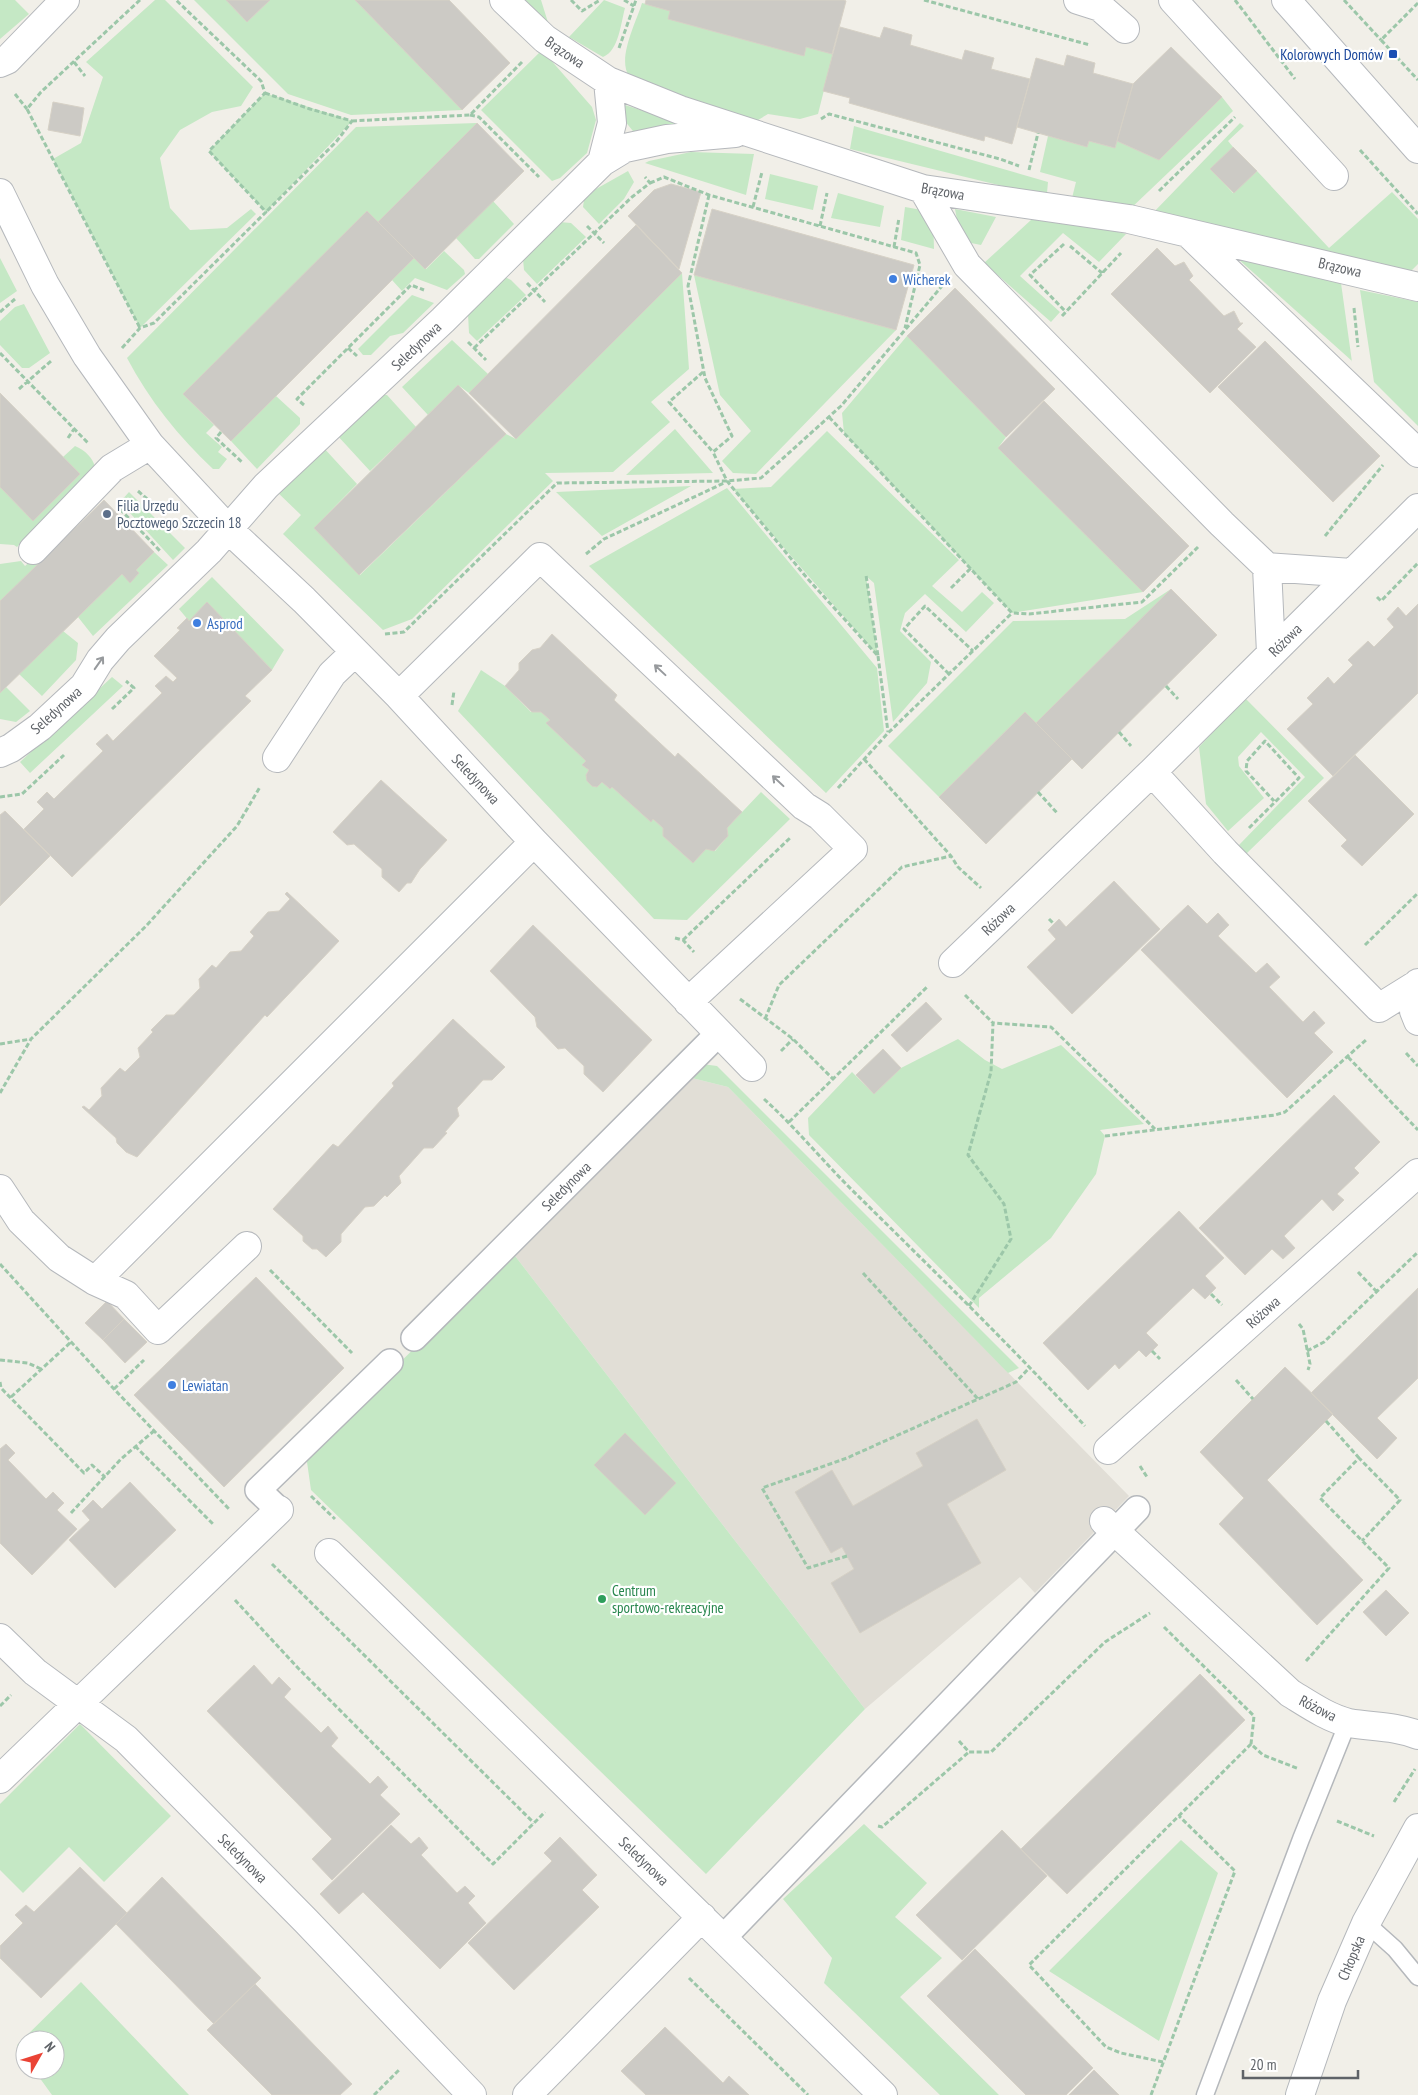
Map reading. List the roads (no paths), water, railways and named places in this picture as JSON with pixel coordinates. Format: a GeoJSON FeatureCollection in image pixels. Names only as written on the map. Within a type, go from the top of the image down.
{"type":"FeatureCollection","features":[{"type":"Feature","properties":{"kind":"street"},"geometry":{"type":"LineString","coordinates":[[0,63],[7,60],[65,0]]}},
{"type":"Feature","properties":{"kind":"street","name":"Brązowa"},"geometry":{"type":"LineString","coordinates":[[504,0],[544,39],[608,81],[680,110],[923,190],[1139,221],[1418,287]]}},
{"type":"Feature","properties":{"kind":"street"},"geometry":{"type":"LineString","coordinates":[[1078,0],[1100,7],[1125,28]]}},
{"type":"Feature","properties":{"kind":"street"},"geometry":{"type":"LineString","coordinates":[[1173,0],[1334,176]]}},
{"type":"Feature","properties":{"kind":"street"},"geometry":{"type":"LineString","coordinates":[[1286,0],[1418,149]]}},
{"type":"Feature","properties":{"kind":"street"},"geometry":{"type":"LineString","coordinates":[[602,162],[612,123],[608,81]]}},
{"type":"Feature","properties":{"kind":"street","name":"Seledynowa"},"geometry":{"type":"LineString","coordinates":[[0,753],[12,748],[40,727],[84,686],[100,660],[118,639],[184,576],[266,486],[443,320],[602,162],[625,148],[667,139],[749,132]]}},
{"type":"Feature","properties":{"kind":"street"},"geometry":{"type":"LineString","coordinates":[[923,190],[967,265],[1222,524],[1267,566],[1352,573]]}},
{"type":"Feature","properties":{"kind":"street","name":"Seledynowa"},"geometry":{"type":"LineString","coordinates":[[0,193],[45,285],[87,356],[150,445],[228,529],[399,696],[534,842],[752,1067]]}},
{"type":"Feature","properties":{"kind":"street"},"geometry":{"type":"LineString","coordinates":[[1188,233],[1411,446]]}},
{"type":"Feature","properties":{"kind":"street"},"geometry":{"type":"LineString","coordinates":[[33,550],[112,468],[150,445]]}},
{"type":"Feature","properties":{"kind":"street","name":"Różowa"},"geometry":{"type":"LineString","coordinates":[[953,963],[1152,772],[1418,508]]}},
{"type":"Feature","properties":{"kind":"street"},"geometry":{"type":"LineString","coordinates":[[399,696],[540,557],[804,806],[815,812],[853,849],[688,1002]]}},
{"type":"Feature","properties":{"kind":"street"},"geometry":{"type":"LineString","coordinates":[[1267,566],[1271,653]]}},
{"type":"Feature","properties":{"kind":"street"},"geometry":{"type":"LineString","coordinates":[[277,758],[332,674],[355,652]]}},
{"type":"Feature","properties":{"kind":"street"},"geometry":{"type":"LineString","coordinates":[[1152,772],[1225,852],[1379,1008],[1417,984]]}},
{"type":"Feature","properties":{"kind":"street"},"geometry":{"type":"LineString","coordinates":[[95,1281],[534,842]]}},
{"type":"Feature","properties":{"kind":"street"},"geometry":{"type":"LineString","coordinates":[[1417,984],[1414,1011],[1418,1021]]}},
{"type":"Feature","properties":{"kind":"street","name":"Seledynowa"},"geometry":{"type":"LineString","coordinates":[[414,1338],[719,1033]]}},
{"type":"Feature","properties":{"kind":"street","name":"Różowa"},"geometry":{"type":"LineString","coordinates":[[1108,1450],[1418,1173]]}},
{"type":"Feature","properties":{"kind":"street"},"geometry":{"type":"LineString","coordinates":[[0,1189],[21,1221],[59,1258],[95,1281],[126,1295],[158,1330],[247,1246]]}},
{"type":"Feature","properties":{"kind":"street"},"geometry":{"type":"LineString","coordinates":[[0,1779],[213,1576],[279,1510],[258,1490],[383,1369]]}},
{"type":"Feature","properties":{"kind":"street"},"geometry":{"type":"LineString","coordinates":[[723,1938],[937,1717],[1110,1527],[1138,1509]]}},
{"type":"Feature","properties":{"kind":"street","name":"Różowa"},"geometry":{"type":"LineString","coordinates":[[1110,1527],[1283,1687],[1318,1710],[1348,1722],[1400,1728],[1418,1734]]}},
{"type":"Feature","properties":{"kind":"street","name":"Seledynowa"},"geometry":{"type":"LineString","coordinates":[[329,1553],[883,2095]]}},
{"type":"Feature","properties":{"kind":"street","name":"Seledynowa"},"geometry":{"type":"LineString","coordinates":[[0,1638],[35,1672],[126,1739],[306,1921],[472,2095]]}},
{"type":"Feature","properties":{"kind":"street","name":"Chłopska"},"geometry":{"type":"LineString","coordinates":[[1300,2095],[1332,2001],[1366,1923],[1418,1828]]}},
{"type":"Feature","properties":{"kind":"street"},"geometry":{"type":"LineString","coordinates":[[535,2092],[702,1917]]}},
{"type":"Feature","properties":{"kind":"lane"},"geometry":{"type":"LineString","coordinates":[[1205,2095],[1348,1722]]}},
{"type":"Feature","properties":{"kind":"lane"},"geometry":{"type":"LineString","coordinates":[[1366,1923],[1394,1949],[1418,1977]]}},
{"type":"Feature","properties":{"kind":"place","name":"Kolorowych Domów"},"geometry":{"type":"Point","coordinates":[1393,54]}},
{"type":"Feature","properties":{"kind":"place","name":"Wicherek"},"geometry":{"type":"Point","coordinates":[893,279]}},
{"type":"Feature","properties":{"kind":"place","name":"Filia Urzędu Pocztowego Szczecin 18"},"geometry":{"type":"Point","coordinates":[107,514]}},
{"type":"Feature","properties":{"kind":"place","name":"Asprod"},"geometry":{"type":"Point","coordinates":[197,623]}},
{"type":"Feature","properties":{"kind":"place","name":"Lewiatan"},"geometry":{"type":"Point","coordinates":[172,1385]}},
{"type":"Feature","properties":{"kind":"place","name":"Centrum sportowo-rekreacyjne"},"geometry":{"type":"Point","coordinates":[602,1599]}}]}
